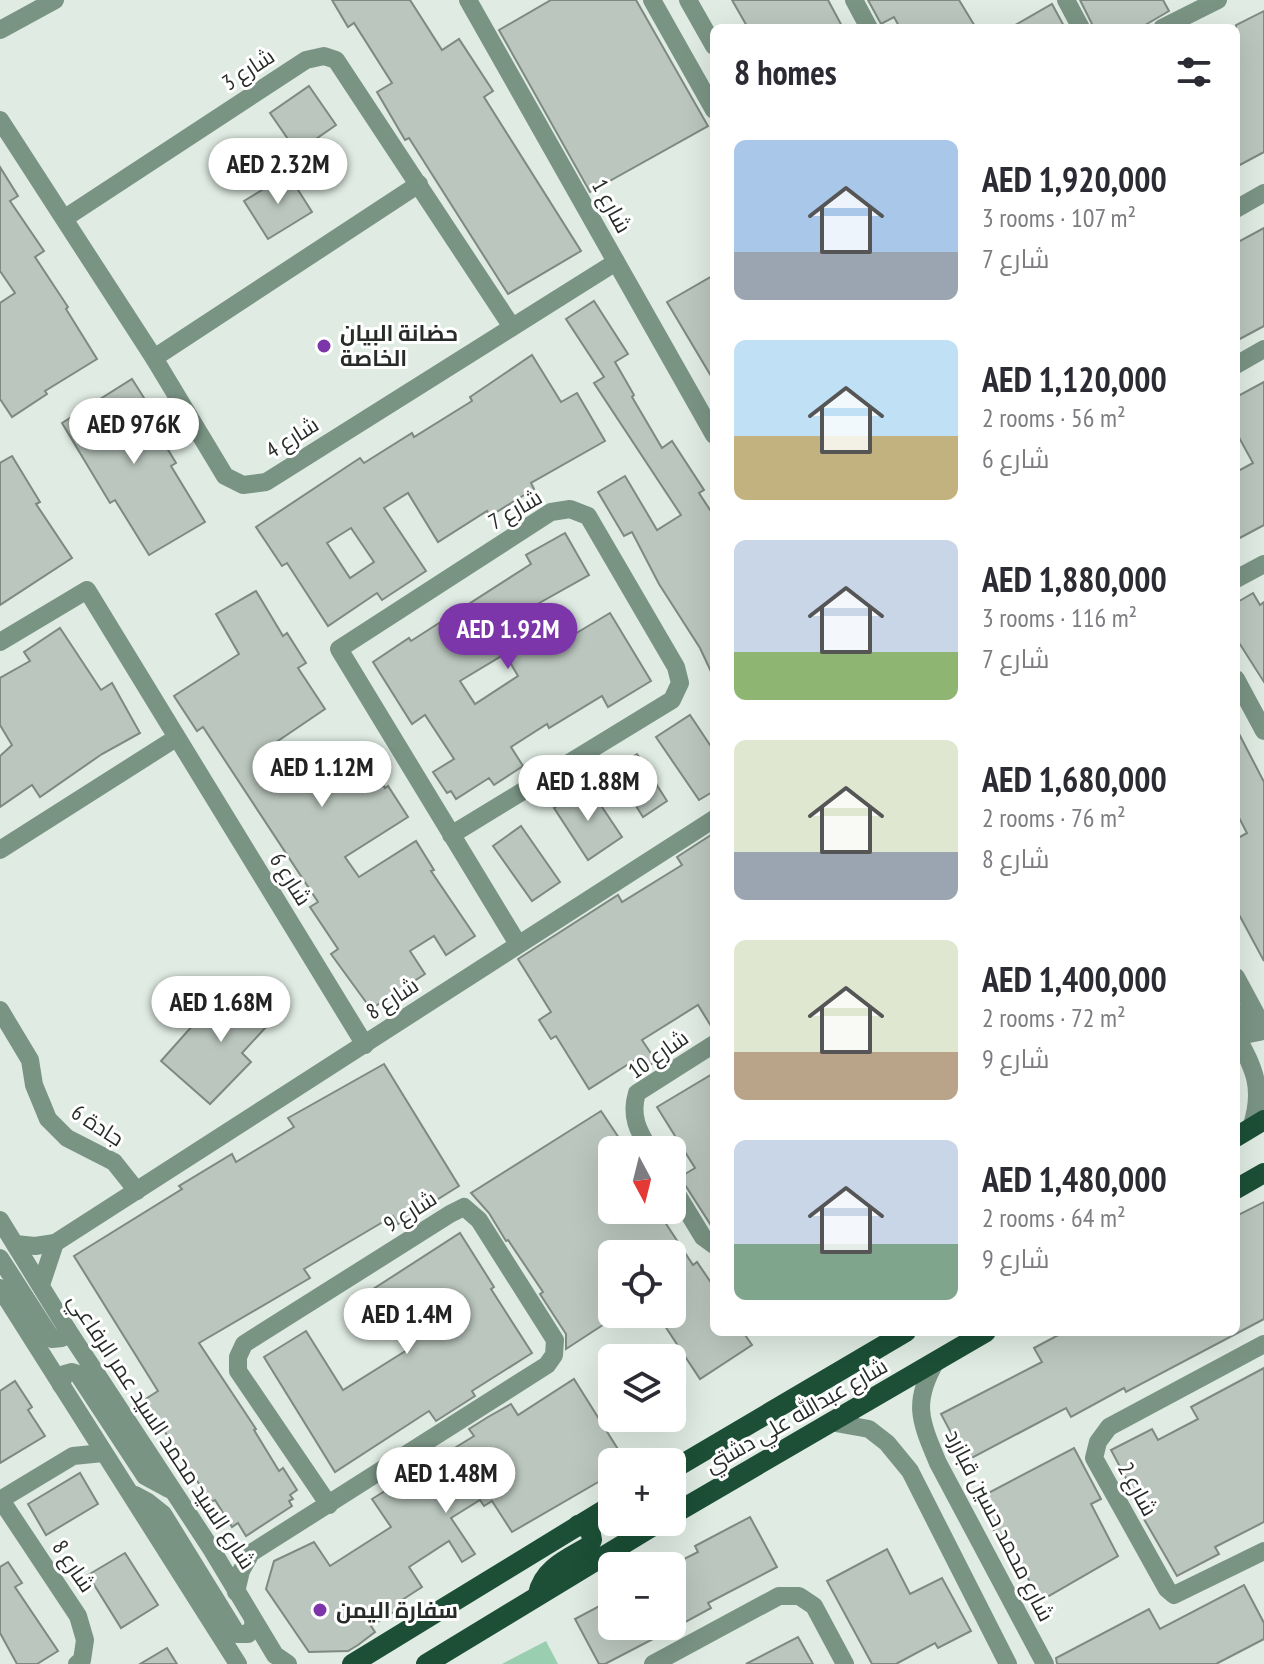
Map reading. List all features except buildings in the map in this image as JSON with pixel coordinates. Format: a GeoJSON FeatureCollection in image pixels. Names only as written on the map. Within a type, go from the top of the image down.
{"type":"FeatureCollection","features":[{"type":"Feature","properties":{"kind":"main road"},"geometry":{"type":"LineString","coordinates":[[1240,1187],[1264,1173]]}},
{"type":"Feature","properties":{"kind":"main road","name":"شارع عبدالله علي دشتي"},"geometry":{"type":"LineString","coordinates":[[686,1462],[899,1336]]}},
{"type":"Feature","properties":{"kind":"main road","name":"شارع عبدالله علي دشتي"},"geometry":{"type":"LineString","coordinates":[[686,1507],[979,1336]]}},
{"type":"Feature","properties":{"kind":"main road"},"geometry":{"type":"LineString","coordinates":[[352,1664],[598,1513]]}},
{"type":"Feature","properties":{"kind":"main road"},"geometry":{"type":"LineString","coordinates":[[538,1594],[550,1570],[589,1546],[592,1540],[590,1529],[578,1525]]}},
{"type":"Feature","properties":{"kind":"main road"},"geometry":{"type":"LineString","coordinates":[[426,1664],[636,1536]]}},
{"type":"Feature","properties":{"kind":"street"},"geometry":{"type":"LineString","coordinates":[[0,30],[55,0]]}},
{"type":"Feature","properties":{"kind":"street","name":"شارع 1"},"geometry":{"type":"LineString","coordinates":[[468,0],[710,428]]}},
{"type":"Feature","properties":{"kind":"street"},"geometry":{"type":"LineString","coordinates":[[652,0],[710,103]]}},
{"type":"Feature","properties":{"kind":"street"},"geometry":{"type":"LineString","coordinates":[[688,0],[710,39]]}},
{"type":"Feature","properties":{"kind":"street"},"geometry":{"type":"LineString","coordinates":[[854,0],[867,24]]}},
{"type":"Feature","properties":{"kind":"street"},"geometry":{"type":"LineString","coordinates":[[1066,0],[1079,24]]}},
{"type":"Feature","properties":{"kind":"street"},"geometry":{"type":"LineString","coordinates":[[1170,24],[1218,0]]}},
{"type":"Feature","properties":{"kind":"street","name":"شارع 3"},"geometry":{"type":"LineString","coordinates":[[65,218],[306,60],[324,56],[336,60],[512,327]]}},
{"type":"Feature","properties":{"kind":"street","name":"شارع 4"},"geometry":{"type":"LineString","coordinates":[[0,120],[154,358],[225,476],[243,485],[266,482],[616,262]]}},
{"type":"Feature","properties":{"kind":"street"},"geometry":{"type":"LineString","coordinates":[[154,358],[419,184]]}},
{"type":"Feature","properties":{"kind":"street"},"geometry":{"type":"LineString","coordinates":[[1240,207],[1264,193]]}},
{"type":"Feature","properties":{"kind":"street"},"geometry":{"type":"LineString","coordinates":[[1240,363],[1264,349]]}},
{"type":"Feature","properties":{"kind":"street","name":"شارع 7"},"geometry":{"type":"LineString","coordinates":[[451,835],[672,700],[680,683],[676,667],[588,516],[570,509],[551,512],[339,649],[451,835],[518,944]]}},
{"type":"Feature","properties":{"kind":"street"},"geometry":{"type":"LineString","coordinates":[[1240,577],[1264,564]]}},
{"type":"Feature","properties":{"kind":"street","name":"شارع 6"},"geometry":{"type":"LineString","coordinates":[[0,642],[87,590],[365,1045]]}},
{"type":"Feature","properties":{"kind":"street"},"geometry":{"type":"LineString","coordinates":[[1240,686],[1264,731]]}},
{"type":"Feature","properties":{"kind":"street"},"geometry":{"type":"LineString","coordinates":[[0,850],[176,738]]}},
{"type":"Feature","properties":{"kind":"street","name":"شارع 8"},"geometry":{"type":"LineString","coordinates":[[55,1243],[710,822]]}},
{"type":"Feature","properties":{"kind":"street"},"geometry":{"type":"LineString","coordinates":[[1240,985],[1262,1027],[1259,1032],[1249,1034],[1240,1019]]}},
{"type":"Feature","properties":{"kind":"street","name":"جادة 6"},"geometry":{"type":"LineString","coordinates":[[0,1010],[30,1060],[34,1085],[48,1119],[67,1138],[114,1162],[137,1191]]}},
{"type":"Feature","properties":{"kind":"street"},"geometry":{"type":"LineString","coordinates":[[1240,1043],[1260,1087],[1260,1109],[1250,1128]]}},
{"type":"Feature","properties":{"kind":"street","name":"شارع 10"},"geometry":{"type":"LineString","coordinates":[[641,1136],[633,1108],[637,1093],[710,1047]]}},
{"type":"Feature","properties":{"kind":"street","name":"شارع 9"},"geometry":{"type":"LineString","coordinates":[[251,1553],[329,1505],[547,1365],[554,1355],[555,1340],[479,1220],[464,1207],[244,1344],[238,1357],[238,1371],[329,1505]]}},
{"type":"Feature","properties":{"kind":"street"},"geometry":{"type":"LineString","coordinates":[[686,1209],[703,1237],[710,1242]]}},
{"type":"Feature","properties":{"kind":"street","name":"شارع السيد محمد السيد عمر الرفاعي"},"geometry":{"type":"LineString","coordinates":[[0,1220],[67,1329],[212,1550],[275,1655],[288,1664]]}},
{"type":"Feature","properties":{"kind":"street"},"geometry":{"type":"LineString","coordinates":[[15,1244],[35,1246],[55,1243],[41,1285]]}},
{"type":"Feature","properties":{"kind":"street"},"geometry":{"type":"LineString","coordinates":[[0,1258],[52,1339],[62,1338],[67,1329]]}},
{"type":"Feature","properties":{"kind":"street"},"geometry":{"type":"LineString","coordinates":[[0,1288],[238,1664]]}},
{"type":"Feature","properties":{"kind":"street","name":"شارع 2"},"geometry":{"type":"LineString","coordinates":[[1264,1344],[1109,1427],[1098,1442],[1094,1458],[1167,1589],[1174,1595],[1264,1551]]}},
{"type":"Feature","properties":{"kind":"street","name":"شارع محمد حسين قبازرد"},"geometry":{"type":"LineString","coordinates":[[936,1361],[923,1384],[920,1412],[926,1435],[1045,1664]]}},
{"type":"Feature","properties":{"kind":"street"},"geometry":{"type":"LineString","coordinates":[[61,1385],[65,1374],[78,1374],[145,1476],[171,1490]]}},
{"type":"Feature","properties":{"kind":"street"},"geometry":{"type":"LineString","coordinates":[[830,1422],[869,1429],[887,1443],[910,1471],[1008,1664]]}},
{"type":"Feature","properties":{"kind":"street"},"geometry":{"type":"LineString","coordinates":[[73,1456],[87,1428]]}},
{"type":"Feature","properties":{"kind":"street","name":"شارع 8"},"geometry":{"type":"LineString","coordinates":[[77,1664],[82,1660],[85,1640],[78,1616],[0,1500],[73,1456],[103,1453]]}},
{"type":"Feature","properties":{"kind":"street"},"geometry":{"type":"LineString","coordinates":[[910,1471],[915,1460],[921,1457],[933,1458],[938,1463]]}},
{"type":"Feature","properties":{"kind":"street"},"geometry":{"type":"LineString","coordinates":[[132,1494],[163,1514],[237,1634],[252,1631],[253,1620]]}},
{"type":"Feature","properties":{"kind":"street"},"geometry":{"type":"LineString","coordinates":[[212,1550],[232,1555],[251,1553]]}},
{"type":"Feature","properties":{"kind":"street"},"geometry":{"type":"LineString","coordinates":[[236,1592],[241,1571],[251,1553]]}},
{"type":"Feature","properties":{"kind":"street"},"geometry":{"type":"LineString","coordinates":[[653,1664],[779,1596],[799,1596],[814,1606],[845,1664]]}},
{"type":"Feature","properties":{"kind":"green space"},"geometry":{"type":"Polygon","coordinates":[[[546,1641],[558,1664],[502,1664],[546,1641]]]}},
{"type":"Feature","properties":{"kind":"place","name":"حضانة البيان الخاصة"},"geometry":{"type":"Point","coordinates":[324,346]}},
{"type":"Feature","properties":{"kind":"place","name":"سفارة اليمن"},"geometry":{"type":"Point","coordinates":[320,1610]}}]}
